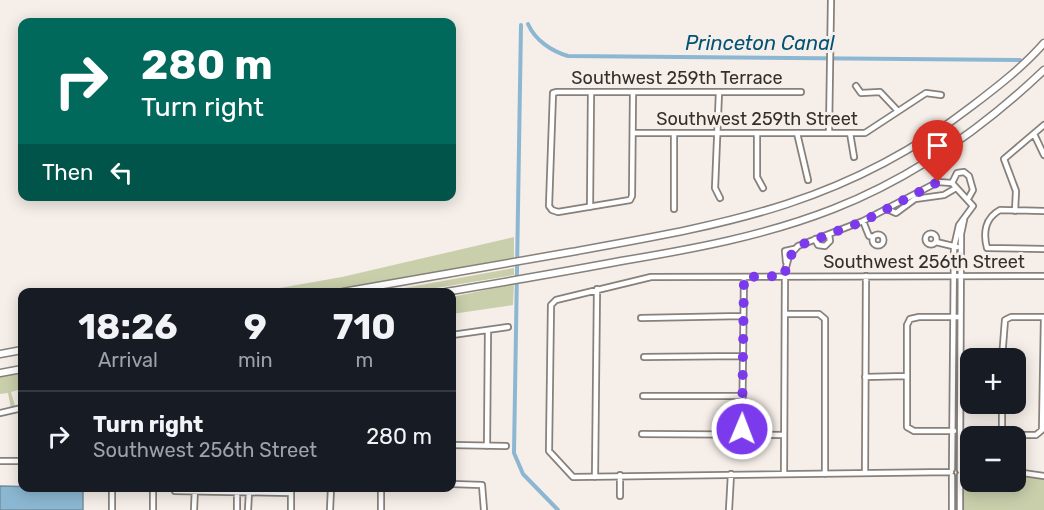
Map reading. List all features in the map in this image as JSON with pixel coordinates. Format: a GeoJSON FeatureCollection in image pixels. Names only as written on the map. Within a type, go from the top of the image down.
{"type":"FeatureCollection","features":[{"type":"Feature","properties":{"kind":"highway"},"geometry":{"type":"LineString","coordinates":[[365,288],[730,222],[829,190],[904,154],[942,129],[1017,71],[1042,45]]}},
{"type":"Feature","properties":{"kind":"highway"},"geometry":{"type":"LineString","coordinates":[[456,290],[732,241],[833,209],[888,184],[932,158],[987,120],[1043,70]]}},
{"type":"Feature","properties":{"kind":"highway"},"geometry":{"type":"LineString","coordinates":[[0,354],[18,351]]}},
{"type":"Feature","properties":{"kind":"highway"},"geometry":{"type":"LineString","coordinates":[[0,373],[18,370]]}},
{"type":"Feature","properties":{"kind":"street"},"geometry":{"type":"LineString","coordinates":[[829,133],[831,0]]}},
{"type":"Feature","properties":{"kind":"street"},"geometry":{"type":"LineString","coordinates":[[856,86],[861,93],[880,92],[898,111]]}},
{"type":"Feature","properties":{"kind":"street"},"geometry":{"type":"LineString","coordinates":[[591,92],[590,207],[630,200],[632,196],[633,92]]}},
{"type":"Feature","properties":{"kind":"street"},"geometry":{"type":"LineString","coordinates":[[719,92],[715,188],[720,198]]}},
{"type":"Feature","properties":{"kind":"street","name":"Southwest 259th Terrace"},"geometry":{"type":"LineString","coordinates":[[590,207],[552,210],[549,206],[553,93],[801,92]]}},
{"type":"Feature","properties":{"kind":"street","name":"Southwest 259th Street"},"geometry":{"type":"LineString","coordinates":[[633,133],[865,133],[926,93],[941,95]]}},
{"type":"Feature","properties":{"kind":"street"},"geometry":{"type":"LineString","coordinates":[[1015,211],[1016,190],[1004,159],[1044,125]]}},
{"type":"Feature","properties":{"kind":"street"},"geometry":{"type":"LineString","coordinates":[[674,133],[674,209]]}},
{"type":"Feature","properties":{"kind":"street"},"geometry":{"type":"LineString","coordinates":[[757,133],[757,177],[763,188]]}},
{"type":"Feature","properties":{"kind":"street"},"geometry":{"type":"LineString","coordinates":[[797,133],[808,180]]}},
{"type":"Feature","properties":{"kind":"street"},"geometry":{"type":"LineString","coordinates":[[850,133],[854,157]]}},
{"type":"Feature","properties":{"kind":"street"},"geometry":{"type":"LineString","coordinates":[[1034,134],[1044,155]]}},
{"type":"Feature","properties":{"kind":"street"},"geometry":{"type":"LineString","coordinates":[[887,209],[896,213],[915,200],[944,195],[954,185],[957,173],[964,172],[969,176],[973,190],[968,199]]}},
{"type":"Feature","properties":{"kind":"street"},"geometry":{"type":"LineString","coordinates":[[784,474],[786,262],[794,249],[864,221],[938,182],[954,185],[973,206],[957,230],[954,247],[952,510]]}},
{"type":"Feature","properties":{"kind":"street"},"geometry":{"type":"LineString","coordinates":[[1044,211],[995,213],[986,225],[985,238],[987,248],[1044,249]]}},
{"type":"Feature","properties":{"kind":"street"},"geometry":{"type":"LineString","coordinates":[[960,472],[961,248],[965,217]]}},
{"type":"Feature","properties":{"kind":"street"},"geometry":{"type":"LineString","coordinates":[[864,221],[869,236],[873,237]]}},
{"type":"Feature","properties":{"kind":"street"},"geometry":{"type":"LineString","coordinates":[[815,239],[818,245],[825,246],[830,241],[829,234]]}},
{"type":"Feature","properties":{"kind":"street"},"geometry":{"type":"LineString","coordinates":[[936,242],[961,248]]}},
{"type":"Feature","properties":{"kind":"street"},"geometry":{"type":"LineString","coordinates":[[865,473],[866,276]]}},
{"type":"Feature","properties":{"kind":"street","name":"Southwest 256th Street"},"geometry":{"type":"LineString","coordinates":[[595,477],[570,476],[549,452],[551,305],[555,300],[651,277],[1044,276]]}},
{"type":"Feature","properties":{"kind":"street"},"geometry":{"type":"LineString","coordinates":[[742,435],[744,277]]}},
{"type":"Feature","properties":{"kind":"street"},"geometry":{"type":"LineString","coordinates":[[597,289],[595,477],[960,472]]}},
{"type":"Feature","properties":{"kind":"street"},"geometry":{"type":"LineString","coordinates":[[785,314],[821,315],[826,322],[825,474]]}},
{"type":"Feature","properties":{"kind":"street"},"geometry":{"type":"LineString","coordinates":[[641,318],[742,316]]}},
{"type":"Feature","properties":{"kind":"street"},"geometry":{"type":"LineString","coordinates":[[959,431],[914,431],[908,428],[907,325],[910,319],[919,317],[960,317]]}},
{"type":"Feature","properties":{"kind":"street"},"geometry":{"type":"LineString","coordinates":[[1003,348],[1005,320],[1011,317],[1044,317],[1043,424],[1040,433],[1026,434]]}},
{"type":"Feature","properties":{"kind":"street"},"geometry":{"type":"LineString","coordinates":[[456,334],[508,327]]}},
{"type":"Feature","properties":{"kind":"street"},"geometry":{"type":"LineString","coordinates":[[487,446],[488,330]]}},
{"type":"Feature","properties":{"kind":"street"},"geometry":{"type":"LineString","coordinates":[[644,357],[742,356]]}},
{"type":"Feature","properties":{"kind":"street"},"geometry":{"type":"LineString","coordinates":[[865,377],[907,376]]}},
{"type":"Feature","properties":{"kind":"street"},"geometry":{"type":"LineString","coordinates":[[643,396],[743,396]]}},
{"type":"Feature","properties":{"kind":"street"},"geometry":{"type":"LineString","coordinates":[[0,412],[18,409]]}},
{"type":"Feature","properties":{"kind":"street"},"geometry":{"type":"LineString","coordinates":[[642,434],[784,435]]}},
{"type":"Feature","properties":{"kind":"street"},"geometry":{"type":"LineString","coordinates":[[456,446],[506,446]]}},
{"type":"Feature","properties":{"kind":"street"},"geometry":{"type":"LineString","coordinates":[[0,461],[18,461]]}},
{"type":"Feature","properties":{"kind":"street"},"geometry":{"type":"LineString","coordinates":[[952,472],[960,472]]}},
{"type":"Feature","properties":{"kind":"street"},"geometry":{"type":"LineString","coordinates":[[1026,473],[1044,476]]}},
{"type":"Feature","properties":{"kind":"street"},"geometry":{"type":"LineString","coordinates":[[729,510],[731,474]]}},
{"type":"Feature","properties":{"kind":"street"},"geometry":{"type":"LineString","coordinates":[[620,475],[620,496]]}},
{"type":"Feature","properties":{"kind":"street"},"geometry":{"type":"LineString","coordinates":[[456,484],[481,484],[484,488],[484,510]]}},
{"type":"Feature","properties":{"kind":"street"},"geometry":{"type":"LineString","coordinates":[[112,492],[112,510]]}},
{"type":"Feature","properties":{"kind":"street"},"geometry":{"type":"LineString","coordinates":[[153,492],[153,510]]}},
{"type":"Feature","properties":{"kind":"street"},"geometry":{"type":"LineString","coordinates":[[194,510],[195,492]]}},
{"type":"Feature","properties":{"kind":"street"},"geometry":{"type":"LineString","coordinates":[[237,510],[237,492],[249,492],[248,510]]}},
{"type":"Feature","properties":{"kind":"street"},"geometry":{"type":"LineString","coordinates":[[291,492],[291,510]]}},
{"type":"Feature","properties":{"kind":"street"},"geometry":{"type":"LineString","coordinates":[[330,510],[331,492]]}},
{"type":"Feature","properties":{"kind":"street"},"geometry":{"type":"LineString","coordinates":[[381,492],[381,510]]}},
{"type":"Feature","properties":{"kind":"street"},"geometry":{"type":"LineString","coordinates":[[960,492],[960,510]]}},
{"type":"Feature","properties":{"kind":"green space"},"geometry":{"type":"Polygon","coordinates":[[[514,237],[514,258],[345,288],[280,288],[342,277],[514,237]]]}},
{"type":"Feature","properties":{"kind":"green space"},"geometry":{"type":"Polygon","coordinates":[[[514,268],[514,275],[436,288],[404,288],[514,268]]]}},
{"type":"Feature","properties":{"kind":"green space"},"geometry":{"type":"Polygon","coordinates":[[[514,284],[513,305],[456,313],[456,296],[514,284]]]}},
{"type":"Feature","properties":{"kind":"green space"},"geometry":{"type":"Polygon","coordinates":[[[18,374],[18,390],[11,392],[15,406],[11,408],[8,393],[0,394],[0,377],[18,374]]]}},
{"type":"Feature","properties":{"kind":"green space"},"geometry":{"type":"Polygon","coordinates":[[[1026,476],[1044,478],[1044,510],[961,510],[962,492],[1026,492],[1026,476]]]}},
{"type":"Feature","properties":{"kind":"water"},"geometry":{"type":"Polygon","coordinates":[[[0,486],[18,486],[18,492],[83,492],[83,510],[0,510],[0,486]]]}},
{"type":"Feature","properties":{"kind":"waterway","name":"Princeton Canal"},"geometry":{"type":"LineString","coordinates":[[528,24],[544,44],[568,56],[1020,60]]}},
{"type":"Feature","properties":{"kind":"waterway","name":"Princeton Canal"},"geometry":{"type":"LineString","coordinates":[[521,25],[514,453],[523,474],[558,510]]}},
{"type":"Feature","properties":{"kind":"route"},"geometry":{"type":"LineString","coordinates":[[742,429],[744,277],[785,276],[786,262],[798,246],[864,221],[938,182]]}}]}
